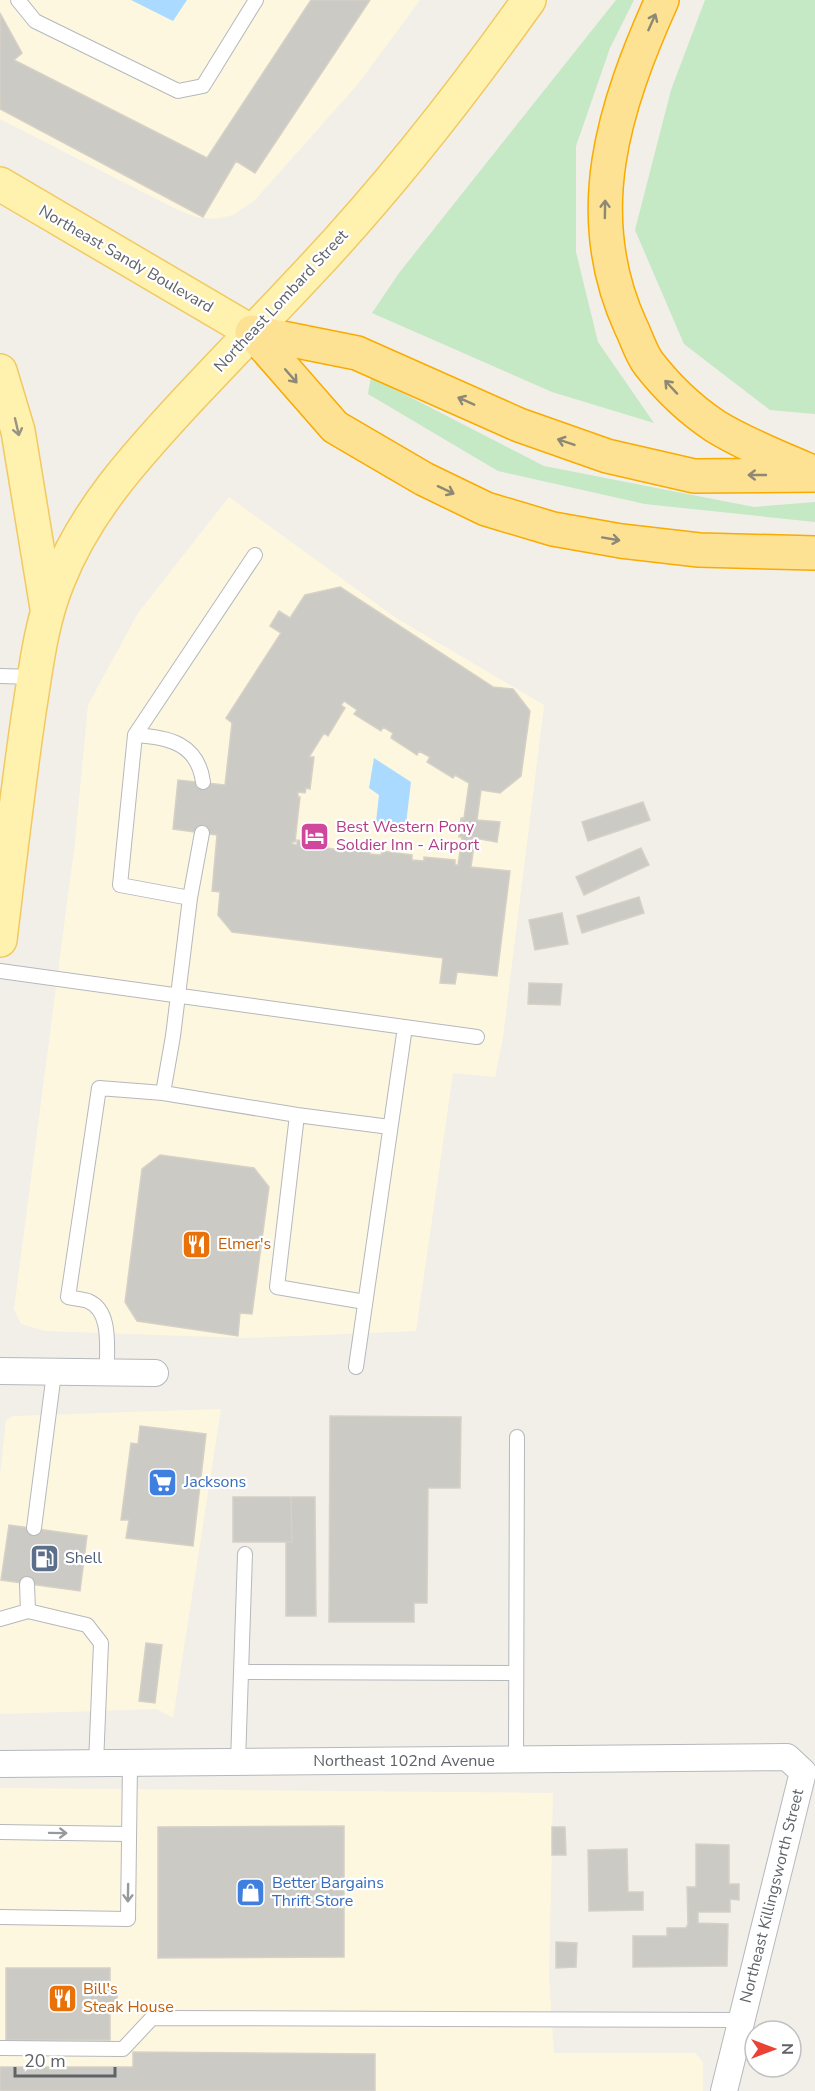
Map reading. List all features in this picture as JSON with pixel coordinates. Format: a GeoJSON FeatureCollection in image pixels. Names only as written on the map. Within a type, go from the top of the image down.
{"type":"FeatureCollection","features":[{"type":"Feature","properties":{"kind":"highway"},"geometry":{"type":"LineString","coordinates":[[662,0],[627,90],[608,163],[604,224],[607,254],[615,286],[626,317],[648,363],[681,398],[715,426],[815,474]]}},
{"type":"Feature","properties":{"kind":"highway"},"geometry":{"type":"LineString","coordinates":[[252,332],[357,353],[519,425],[607,456],[694,476],[815,474]]}},
{"type":"Feature","properties":{"kind":"highway"},"geometry":{"type":"LineString","coordinates":[[252,332],[335,427],[424,479],[486,509],[553,529],[621,541],[699,550],[815,553]]}},
{"type":"Feature","properties":{"kind":"main road","name":"Northeast Lombard Street"},"geometry":{"type":"LineString","coordinates":[[48,610],[69,554],[105,496],[125,470],[314,268],[411,157],[486,61],[529,0]]}},
{"type":"Feature","properties":{"kind":"main road","name":"Northeast Sandy Boulevard"},"geometry":{"type":"LineString","coordinates":[[0,184],[252,332]]}},
{"type":"Feature","properties":{"kind":"main road"},"geometry":{"type":"LineString","coordinates":[[0,371],[18,431],[48,610],[22,762],[0,940]]}},
{"type":"Feature","properties":{"kind":"street"},"geometry":{"type":"LineString","coordinates":[[0,1371],[155,1372]]}},
{"type":"Feature","properties":{"kind":"street","name":"Northeast 102nd Avenue"},"geometry":{"type":"LineString","coordinates":[[0,1764],[787,1757],[803,1772]]}},
{"type":"Feature","properties":{"kind":"street","name":"Northeast Killingsworth Street"},"geometry":{"type":"LineString","coordinates":[[724,2091],[803,1772]]}},
{"type":"Feature","properties":{"kind":"lane"},"geometry":{"type":"LineString","coordinates":[[18,0],[35,21],[178,91],[203,86],[256,0]]}},
{"type":"Feature","properties":{"kind":"lane"},"geometry":{"type":"LineString","coordinates":[[189,898],[120,885],[135,735],[255,555]]}},
{"type":"Feature","properties":{"kind":"lane"},"geometry":{"type":"LineString","coordinates":[[0,676],[35,677]]}},
{"type":"Feature","properties":{"kind":"lane"},"geometry":{"type":"LineString","coordinates":[[135,735],[158,736],[183,746],[195,758],[201,770],[203,782]]}},
{"type":"Feature","properties":{"kind":"lane"},"geometry":{"type":"LineString","coordinates":[[163,1093],[179,995],[189,898],[202,833]]}},
{"type":"Feature","properties":{"kind":"lane"},"geometry":{"type":"LineString","coordinates":[[0,970],[477,1037]]}},
{"type":"Feature","properties":{"kind":"lane"},"geometry":{"type":"LineString","coordinates":[[356,1367],[405,1027]]}},
{"type":"Feature","properties":{"kind":"lane"},"geometry":{"type":"LineString","coordinates":[[107,1372],[105,1320],[101,1311],[90,1302],[68,1297],[99,1088],[163,1093],[297,1115],[390,1127]]}},
{"type":"Feature","properties":{"kind":"lane"},"geometry":{"type":"LineString","coordinates":[[297,1115],[277,1287],[365,1302]]}},
{"type":"Feature","properties":{"kind":"lane"},"geometry":{"type":"LineString","coordinates":[[34,1528],[54,1372]]}},
{"type":"Feature","properties":{"kind":"lane"},"geometry":{"type":"LineString","coordinates":[[516,1760],[517,1437]]}},
{"type":"Feature","properties":{"kind":"lane"},"geometry":{"type":"LineString","coordinates":[[238,1762],[245,1554]]}},
{"type":"Feature","properties":{"kind":"lane"},"geometry":{"type":"LineString","coordinates":[[27,1584],[27,1611]]}},
{"type":"Feature","properties":{"kind":"lane"},"geometry":{"type":"LineString","coordinates":[[0,1619],[27,1611],[87,1625],[101,1643],[96,1764]]}},
{"type":"Feature","properties":{"kind":"lane"},"geometry":{"type":"LineString","coordinates":[[241,1672],[516,1673]]}},
{"type":"Feature","properties":{"kind":"lane"},"geometry":{"type":"LineString","coordinates":[[0,1917],[128,1919],[130,1763]]}},
{"type":"Feature","properties":{"kind":"lane"},"geometry":{"type":"LineString","coordinates":[[0,1832],[129,1834]]}},
{"type":"Feature","properties":{"kind":"lane"},"geometry":{"type":"LineString","coordinates":[[0,2048],[123,2049],[152,2018],[742,2020]]}},
{"type":"Feature","properties":{"kind":"shaded area"},"geometry":{"type":"Polygon","coordinates":[[[0,0],[420,0],[358,84],[255,200],[233,215],[214,219],[196,217],[176,209],[0,119],[0,0]]]}},
{"type":"Feature","properties":{"kind":"shaded area"},"geometry":{"type":"Polygon","coordinates":[[[229,497],[396,618],[544,705],[503,1037],[495,1077],[453,1073],[416,1331],[245,1338],[45,1331],[21,1324],[14,1309],[75,842],[88,705],[138,613],[229,497]]]}},
{"type":"Feature","properties":{"kind":"shaded area"},"geometry":{"type":"Polygon","coordinates":[[[221,1409],[173,1718],[157,1709],[0,1714],[0,1475],[6,1420],[13,1416],[221,1409]]]}},
{"type":"Feature","properties":{"kind":"shaded area"},"geometry":{"type":"Polygon","coordinates":[[[0,1788],[553,1793],[549,1977],[554,2053],[695,2053],[703,2062],[703,2091],[0,2091],[0,1788]]]}},
{"type":"Feature","properties":{"kind":"green space"},"geometry":{"type":"Polygon","coordinates":[[[616,0],[634,0],[610,48],[576,146],[576,252],[598,342],[654,423],[552,392],[372,313],[399,273],[616,0]]]}},
{"type":"Feature","properties":{"kind":"green space"},"geometry":{"type":"Polygon","coordinates":[[[705,0],[815,0],[815,414],[770,410],[684,344],[635,230],[671,90],[705,0]]]}},
{"type":"Feature","properties":{"kind":"green space"},"geometry":{"type":"Polygon","coordinates":[[[371,377],[544,466],[754,507],[815,502],[815,522],[645,504],[498,471],[368,394],[371,377]]]}},
{"type":"Feature","properties":{"kind":"water"},"geometry":{"type":"Polygon","coordinates":[[[131,0],[187,0],[173,21],[131,0]]]}},
{"type":"Feature","properties":{"kind":"water"},"geometry":{"type":"Polygon","coordinates":[[[374,758],[411,782],[406,824],[403,827],[376,822],[379,795],[369,788],[374,758]]]}},
{"type":"Feature","properties":{"kind":"building"},"geometry":{"type":"Polygon","coordinates":[[[311,0],[370,0],[255,173],[236,161],[203,217],[0,109],[0,13],[22,53],[14,60],[207,158],[311,0]]]}},
{"type":"Feature","properties":{"kind":"building"},"geometry":{"type":"Polygon","coordinates":[[[340,587],[493,687],[513,689],[530,711],[521,776],[500,793],[481,790],[477,820],[500,822],[497,842],[475,838],[471,867],[510,871],[497,976],[457,972],[455,984],[440,983],[443,958],[232,932],[218,915],[220,892],[212,891],[217,835],[173,829],[178,780],[225,785],[232,723],[226,718],[281,633],[270,626],[279,611],[290,618],[305,595],[340,587]],[[344,701],[341,705],[345,708],[328,736],[324,733],[309,757],[314,757],[310,789],[306,788],[305,793],[298,792],[298,797],[300,797],[295,842],[292,844],[297,845],[297,840],[328,844],[327,848],[339,850],[339,845],[370,849],[370,854],[381,855],[382,851],[412,855],[412,860],[424,861],[424,857],[455,860],[455,865],[458,865],[462,837],[459,837],[461,818],[464,818],[469,783],[455,775],[453,778],[427,762],[430,757],[419,751],[417,755],[391,738],[393,733],[383,727],[381,731],[354,714],[357,710],[344,701]]]}},
{"type":"Feature","properties":{"kind":"building"},"geometry":{"type":"Polygon","coordinates":[[[643,802],[650,820],[588,841],[582,822],[643,802]]]}},
{"type":"Feature","properties":{"kind":"building"},"geometry":{"type":"Polygon","coordinates":[[[641,848],[649,865],[584,895],[576,877],[641,848]]]}},
{"type":"Feature","properties":{"kind":"building"},"geometry":{"type":"Polygon","coordinates":[[[639,897],[644,913],[582,933],[577,916],[639,897]]]}},
{"type":"Feature","properties":{"kind":"building"},"geometry":{"type":"Polygon","coordinates":[[[562,913],[568,944],[535,950],[529,920],[562,913]]]}},
{"type":"Feature","properties":{"kind":"building"},"geometry":{"type":"Polygon","coordinates":[[[529,983],[562,984],[560,1005],[528,1004],[529,983]]]}},
{"type":"Feature","properties":{"kind":"building","name":"Elmer's"},"geometry":{"type":"Polygon","coordinates":[[[160,1155],[254,1168],[269,1187],[252,1314],[240,1313],[238,1336],[137,1321],[125,1302],[142,1169],[160,1155]]]}},
{"type":"Feature","properties":{"kind":"building"},"geometry":{"type":"Polygon","coordinates":[[[330,1416],[461,1417],[460,1488],[428,1488],[427,1603],[414,1603],[414,1622],[329,1622],[330,1416]]]}},
{"type":"Feature","properties":{"kind":"building","name":"Jacksons"},"geometry":{"type":"Polygon","coordinates":[[[140,1426],[206,1434],[193,1546],[126,1538],[129,1520],[121,1520],[131,1443],[138,1444],[140,1426]]]}},
{"type":"Feature","properties":{"kind":"building"},"geometry":{"type":"Polygon","coordinates":[[[233,1497],[291,1497],[292,1542],[233,1542],[233,1497]]]}},
{"type":"Feature","properties":{"kind":"building"},"geometry":{"type":"Polygon","coordinates":[[[291,1497],[315,1497],[316,1616],[286,1616],[286,1542],[292,1542],[291,1497]]]}},
{"type":"Feature","properties":{"kind":"building","name":"Shell"},"geometry":{"type":"Polygon","coordinates":[[[9,1525],[87,1536],[80,1591],[1,1580],[9,1525]]]}},
{"type":"Feature","properties":{"kind":"building"},"geometry":{"type":"Polygon","coordinates":[[[146,1643],[162,1645],[155,1703],[139,1701],[146,1643]]]}},
{"type":"Feature","properties":{"kind":"building","name":"Better Bargains Thrift Store"},"geometry":{"type":"Polygon","coordinates":[[[344,1826],[344,1957],[158,1958],[158,1827],[344,1826]]]}},
{"type":"Feature","properties":{"kind":"building"},"geometry":{"type":"Polygon","coordinates":[[[552,1827],[565,1827],[566,1855],[552,1855],[552,1827]]]}},
{"type":"Feature","properties":{"kind":"building"},"geometry":{"type":"Polygon","coordinates":[[[696,1844],[729,1845],[729,1884],[739,1884],[739,1900],[730,1899],[730,1912],[698,1912],[698,1923],[728,1924],[727,1966],[633,1967],[633,1936],[667,1936],[667,1928],[686,1928],[688,1924],[687,1887],[696,1887],[696,1844]]]}},
{"type":"Feature","properties":{"kind":"building"},"geometry":{"type":"Polygon","coordinates":[[[627,1849],[628,1892],[643,1892],[643,1910],[589,1911],[588,1850],[627,1849]]]}},
{"type":"Feature","properties":{"kind":"building"},"geometry":{"type":"Polygon","coordinates":[[[556,1942],[577,1943],[576,1967],[556,1968],[556,1942]]]}},
{"type":"Feature","properties":{"kind":"building","name":"Bill's Steak House"},"geometry":{"type":"Polygon","coordinates":[[[6,1968],[110,1968],[110,1988],[117,1988],[117,2008],[110,2008],[110,2040],[6,2040],[6,1968]]]}},
{"type":"Feature","properties":{"kind":"building"},"geometry":{"type":"Polygon","coordinates":[[[133,2052],[375,2054],[375,2091],[0,2091],[0,2067],[133,2067],[133,2052]]]}},
{"type":"Feature","properties":{"kind":"place","name":"Best Western Pony Soldier Inn - Airport"},"geometry":{"type":"Point","coordinates":[315,836]}},
{"type":"Feature","properties":{"kind":"place","name":"Elmer's"},"geometry":{"type":"Point","coordinates":[197,1244]}},
{"type":"Feature","properties":{"kind":"place","name":"Jacksons"},"geometry":{"type":"Point","coordinates":[163,1482]}},
{"type":"Feature","properties":{"kind":"place","name":"Shell"},"geometry":{"type":"Point","coordinates":[44,1558]}},
{"type":"Feature","properties":{"kind":"place","name":"Better Bargains Thrift Store"},"geometry":{"type":"Point","coordinates":[251,1892]}},
{"type":"Feature","properties":{"kind":"place","name":"Bill's Steak House"},"geometry":{"type":"Point","coordinates":[62,1998]}}]}
